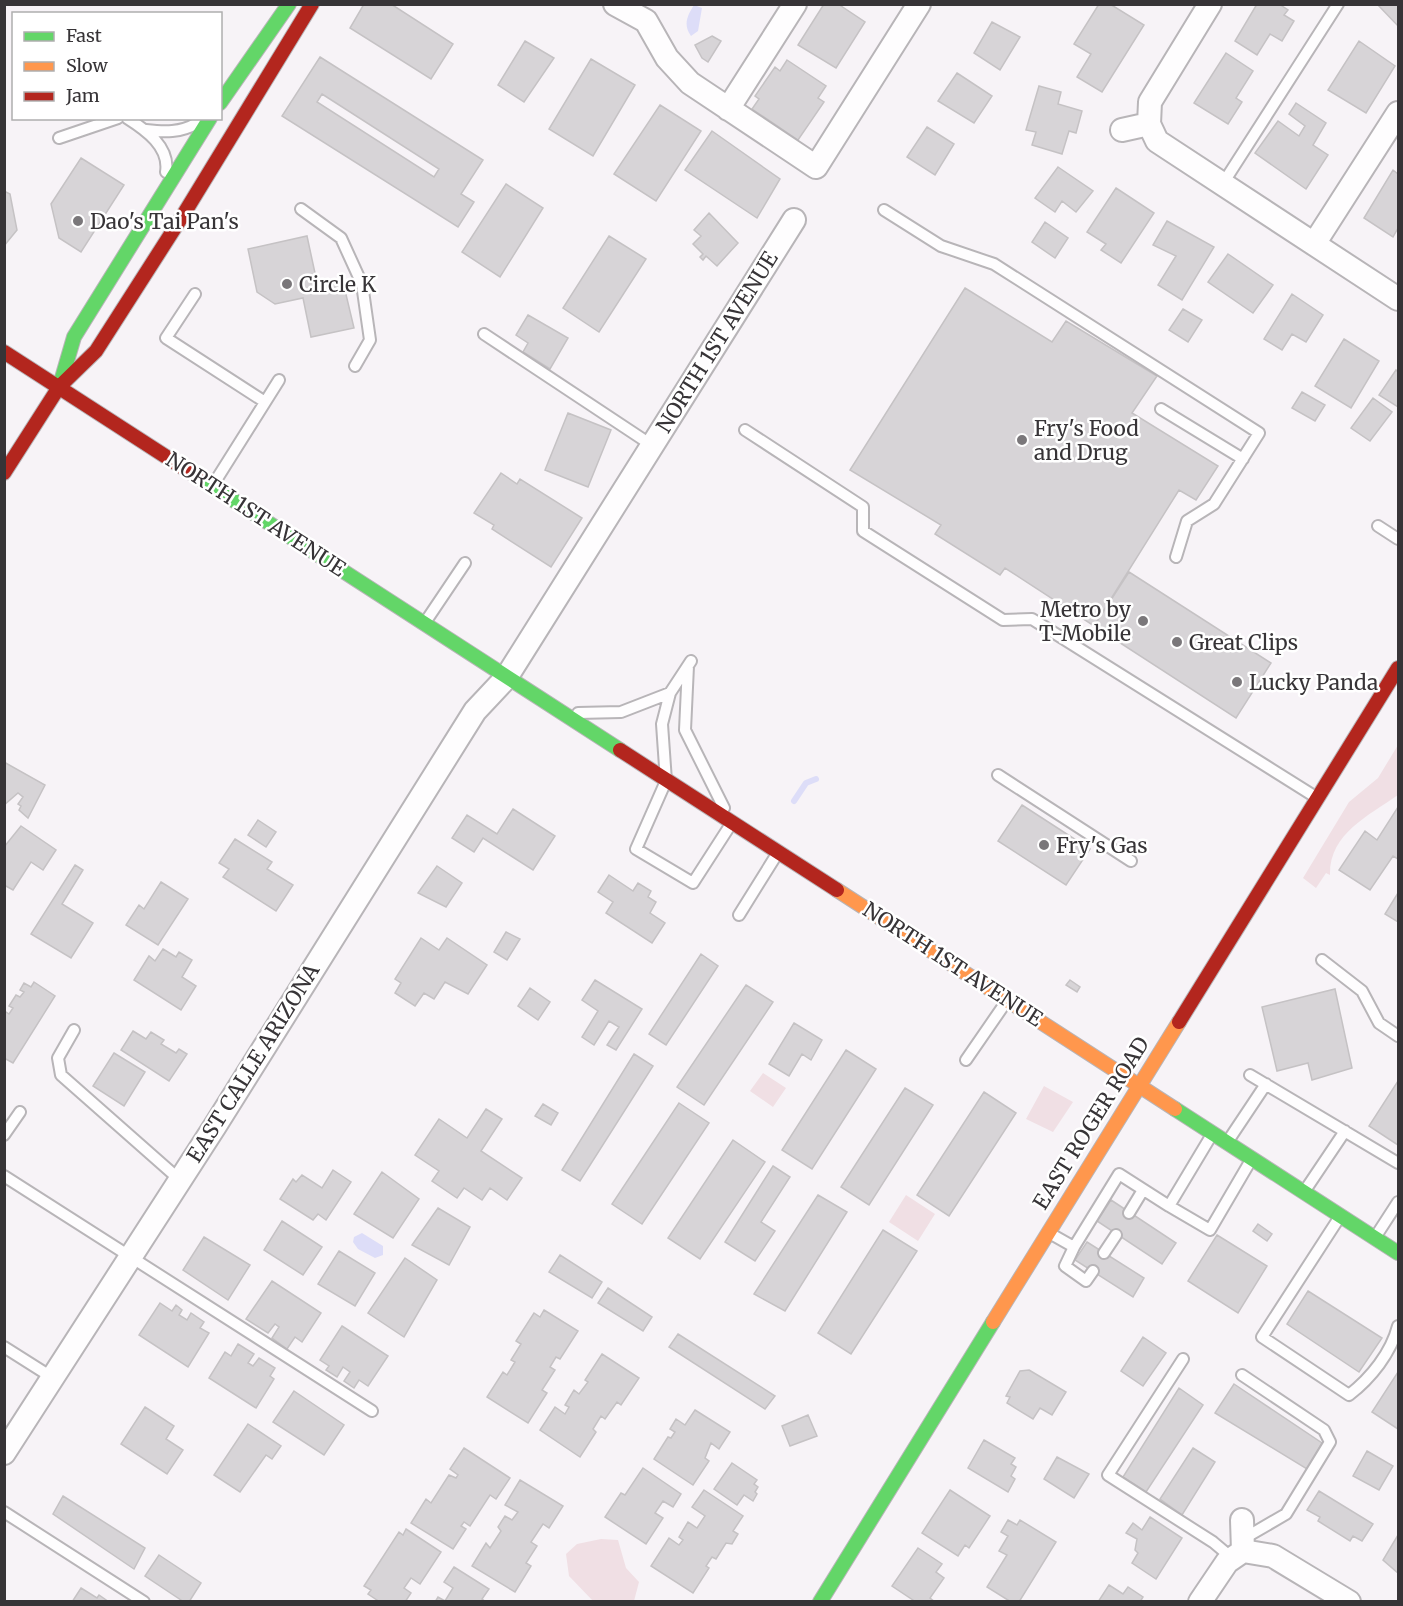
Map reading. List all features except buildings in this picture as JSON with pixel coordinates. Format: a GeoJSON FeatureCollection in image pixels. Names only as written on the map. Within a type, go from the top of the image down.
{"type":"FeatureCollection","features":[{"type":"Feature","properties":{"kind":"street"},"geometry":{"type":"LineString","coordinates":[[222,101],[289,4]]}},
{"type":"Feature","properties":{"kind":"street"},"geometry":{"type":"LineString","coordinates":[[4,473],[59,387],[96,351],[180,220],[312,4]]}},
{"type":"Feature","properties":{"kind":"street"},"geometry":{"type":"LineString","coordinates":[[615,4],[652,13],[667,58],[690,83],[816,167],[919,4]]}},
{"type":"Feature","properties":{"kind":"street"},"geometry":{"type":"LineString","coordinates":[[728,109],[795,4]]}},
{"type":"Feature","properties":{"kind":"street"},"geometry":{"type":"LineString","coordinates":[[1210,4],[1150,102],[1149,124],[1157,141],[1398,299]]}},
{"type":"Feature","properties":{"kind":"street"},"geometry":{"type":"LineString","coordinates":[[1314,244],[1398,113]]}},
{"type":"Feature","properties":{"kind":"street"},"geometry":{"type":"LineString","coordinates":[[59,387],[74,337],[209,120]]}},
{"type":"Feature","properties":{"kind":"street"},"geometry":{"type":"LineString","coordinates":[[1122,130],[1149,124]]}},
{"type":"Feature","properties":{"kind":"street","name":"NORTH 1ST AVENUE"},"geometry":{"type":"LineString","coordinates":[[506,678],[794,220]]}},
{"type":"Feature","properties":{"kind":"street","name":"NORTH 1ST AVENUE"},"geometry":{"type":"LineString","coordinates":[[4,352],[213,485],[506,678],[1140,1084],[1398,1253]]}},
{"type":"Feature","properties":{"kind":"street","name":"EAST ROGER ROAD"},"geometry":{"type":"LineString","coordinates":[[820,1602],[1140,1084],[1220,965],[1398,668]]}},
{"type":"Feature","properties":{"kind":"street","name":"EAST CALLE ARIZONA"},"geometry":{"type":"LineString","coordinates":[[4,1453],[180,1180],[475,711],[506,678]]}},
{"type":"Feature","properties":{"kind":"street"},"geometry":{"type":"LineString","coordinates":[[1200,1602],[1240,1542],[1273,1556],[1349,1602]]}},
{"type":"Feature","properties":{"kind":"lane"},"geometry":{"type":"LineString","coordinates":[[1222,185],[1338,4]]}},
{"type":"Feature","properties":{"kind":"lane"},"geometry":{"type":"LineString","coordinates":[[59,138],[112,120]]}},
{"type":"Feature","properties":{"kind":"lane"},"geometry":{"type":"LineString","coordinates":[[131,120],[145,129],[164,153],[167,168],[160,199]]}},
{"type":"Feature","properties":{"kind":"lane"},"geometry":{"type":"LineString","coordinates":[[145,129],[173,132],[188,129],[200,120]]}},
{"type":"Feature","properties":{"kind":"lane"},"geometry":{"type":"LineString","coordinates":[[301,209],[341,238],[362,284],[370,340],[355,366]]}},
{"type":"Feature","properties":{"kind":"lane"},"geometry":{"type":"LineString","coordinates":[[884,210],[941,246],[994,264],[1259,432],[1214,504],[1187,521],[1176,557]]}},
{"type":"Feature","properties":{"kind":"lane"},"geometry":{"type":"LineString","coordinates":[[195,294],[166,338],[266,402]]}},
{"type":"Feature","properties":{"kind":"lane"},"geometry":{"type":"LineString","coordinates":[[484,334],[652,446]]}},
{"type":"Feature","properties":{"kind":"lane"},"geometry":{"type":"LineString","coordinates":[[213,485],[279,380]]}},
{"type":"Feature","properties":{"kind":"lane"},"geometry":{"type":"LineString","coordinates":[[1161,409],[1243,459]]}},
{"type":"Feature","properties":{"kind":"lane"},"geometry":{"type":"LineString","coordinates":[[745,430],[863,507],[863,531],[1003,620],[1032,619],[1318,798]]}},
{"type":"Feature","properties":{"kind":"lane"},"geometry":{"type":"LineString","coordinates":[[1377,526],[1398,539]]}},
{"type":"Feature","properties":{"kind":"lane"},"geometry":{"type":"LineString","coordinates":[[424,623],[465,563]]}},
{"type":"Feature","properties":{"kind":"lane"},"geometry":{"type":"LineString","coordinates":[[689,664],[685,730],[732,823],[693,883],[636,849],[666,781],[662,724],[670,693],[689,664]]}},
{"type":"Feature","properties":{"kind":"lane"},"geometry":{"type":"LineString","coordinates":[[561,713],[621,712],[670,693]]}},
{"type":"Feature","properties":{"kind":"lane"},"geometry":{"type":"LineString","coordinates":[[998,775],[1131,861]]}},
{"type":"Feature","properties":{"kind":"lane"},"geometry":{"type":"LineString","coordinates":[[739,915],[778,852]]}},
{"type":"Feature","properties":{"kind":"lane"},"geometry":{"type":"LineString","coordinates":[[1322,960],[1362,991],[1379,1023],[1398,1036]]}},
{"type":"Feature","properties":{"kind":"lane"},"geometry":{"type":"LineString","coordinates":[[966,1060],[1008,999]]}},
{"type":"Feature","properties":{"kind":"lane"},"geometry":{"type":"LineString","coordinates":[[74,1030],[58,1058],[61,1075],[180,1180]]}},
{"type":"Feature","properties":{"kind":"lane"},"geometry":{"type":"LineString","coordinates":[[1250,1075],[1398,1163]]}},
{"type":"Feature","properties":{"kind":"lane"},"geometry":{"type":"LineString","coordinates":[[1228,1142],[1266,1084]]}},
{"type":"Feature","properties":{"kind":"lane"},"geometry":{"type":"LineString","coordinates":[[4,1135],[20,1112]]}},
{"type":"Feature","properties":{"kind":"lane"},"geometry":{"type":"LineString","coordinates":[[1304,1191],[1345,1131]]}},
{"type":"Feature","properties":{"kind":"lane"},"geometry":{"type":"LineString","coordinates":[[1168,1206],[1213,1132]]}},
{"type":"Feature","properties":{"kind":"lane"},"geometry":{"type":"LineString","coordinates":[[1093,1271],[1086,1281],[1065,1266],[1074,1247],[1119,1174],[1210,1230],[1252,1158]]}},
{"type":"Feature","properties":{"kind":"lane"},"geometry":{"type":"LineString","coordinates":[[4,1176],[372,1411]]}},
{"type":"Feature","properties":{"kind":"lane"},"geometry":{"type":"LineString","coordinates":[[1129,1213],[1143,1190]]}},
{"type":"Feature","properties":{"kind":"lane"},"geometry":{"type":"LineString","coordinates":[[1375,1238],[1398,1202]]}},
{"type":"Feature","properties":{"kind":"lane"},"geometry":{"type":"LineString","coordinates":[[1340,1215],[1262,1337],[1349,1395],[1370,1378],[1396,1336],[1398,1326]]}},
{"type":"Feature","properties":{"kind":"lane"},"geometry":{"type":"LineString","coordinates":[[1048,1232],[1074,1247]]}},
{"type":"Feature","properties":{"kind":"lane"},"geometry":{"type":"LineString","coordinates":[[1104,1253],[1116,1235]]}},
{"type":"Feature","properties":{"kind":"lane"},"geometry":{"type":"LineString","coordinates":[[4,1347],[53,1378]]}},
{"type":"Feature","properties":{"kind":"lane"},"geometry":{"type":"LineString","coordinates":[[1183,1359],[1108,1475],[1213,1542],[1240,1542],[1286,1514],[1330,1442],[1324,1430],[1242,1375]]}},
{"type":"Feature","properties":{"kind":"lane"},"geometry":{"type":"LineString","coordinates":[[4,1512],[144,1602]]}},
{"type":"Feature","properties":{"kind":"shaded area"},"geometry":{"type":"Polygon","coordinates":[[[1398,745],[1398,795],[1363,819],[1343,837],[1331,861],[1330,875],[1326,873],[1316,888],[1303,878],[1349,802],[1378,778],[1398,745]]]}},
{"type":"Feature","properties":{"kind":"shaded area"},"geometry":{"type":"Polygon","coordinates":[[[763,1073],[786,1088],[773,1107],[750,1091],[763,1073]]]}},
{"type":"Feature","properties":{"kind":"shaded area"},"geometry":{"type":"Polygon","coordinates":[[[1044,1086],[1073,1102],[1053,1132],[1026,1119],[1044,1086]]]}},
{"type":"Feature","properties":{"kind":"shaded area"},"geometry":{"type":"Polygon","coordinates":[[[906,1195],[935,1214],[918,1241],[889,1222],[906,1195]]]}},
{"type":"Feature","properties":{"kind":"shaded area"},"geometry":{"type":"Polygon","coordinates":[[[601,1539],[618,1540],[626,1568],[639,1582],[634,1601],[593,1601],[569,1576],[566,1554],[577,1544],[601,1539]]]}},
{"type":"Feature","properties":{"kind":"water"},"geometry":{"type":"Polygon","coordinates":[[[694,5],[702,8],[698,31],[691,36],[687,28],[687,20],[694,5]]]}},
{"type":"Feature","properties":{"kind":"water"},"geometry":{"type":"Polygon","coordinates":[[[362,1233],[383,1246],[383,1255],[375,1258],[358,1249],[353,1242],[354,1237],[362,1233]]]}},
{"type":"Feature","properties":{"kind":"waterway"},"geometry":{"type":"LineString","coordinates":[[794,801],[806,783],[816,779]]}},
{"type":"Feature","properties":{"kind":"traffic: fast"},"geometry":{"type":"LineString","coordinates":[[222,100],[289,4]]}},
{"type":"Feature","properties":{"kind":"traffic: fast"},"geometry":{"type":"LineString","coordinates":[[60,385],[74,337],[209,120]]}},
{"type":"Feature","properties":{"kind":"traffic: fast"},"geometry":{"type":"LineString","coordinates":[[199,478],[620,750]]}},
{"type":"Feature","properties":{"kind":"traffic: fast"},"geometry":{"type":"LineString","coordinates":[[1175,1109],[1398,1253]]}},
{"type":"Feature","properties":{"kind":"traffic: fast"},"geometry":{"type":"LineString","coordinates":[[820,1602],[993,1322]]}},
{"type":"Feature","properties":{"kind":"traffic: slow"},"geometry":{"type":"LineString","coordinates":[[837,890],[1175,1109]]}},
{"type":"Feature","properties":{"kind":"traffic: slow"},"geometry":{"type":"LineString","coordinates":[[993,1322],[1179,1022]]}},
{"type":"Feature","properties":{"kind":"traffic: jam"},"geometry":{"type":"LineString","coordinates":[[4,473],[59,387],[96,351],[185,212],[312,4]]}},
{"type":"Feature","properties":{"kind":"traffic: jam"},"geometry":{"type":"LineString","coordinates":[[4,352],[199,478]]}},
{"type":"Feature","properties":{"kind":"traffic: jam"},"geometry":{"type":"LineString","coordinates":[[1179,1022],[1398,668]]}},
{"type":"Feature","properties":{"kind":"traffic: jam"},"geometry":{"type":"LineString","coordinates":[[620,750],[837,890]]}},
{"type":"Feature","properties":{"kind":"place","name":"Dao's Tai Pan's"},"geometry":{"type":"Point","coordinates":[78,221]}},
{"type":"Feature","properties":{"kind":"place","name":"Circle K"},"geometry":{"type":"Point","coordinates":[287,284]}},
{"type":"Feature","properties":{"kind":"place","name":"Fry's Food and Drug"},"geometry":{"type":"Point","coordinates":[1022,440]}},
{"type":"Feature","properties":{"kind":"place","name":"Metro by T-Mobile"},"geometry":{"type":"Point","coordinates":[1143,621]}},
{"type":"Feature","properties":{"kind":"place","name":"Great Clips"},"geometry":{"type":"Point","coordinates":[1177,642]}},
{"type":"Feature","properties":{"kind":"place","name":"Lucky Panda"},"geometry":{"type":"Point","coordinates":[1237,682]}},
{"type":"Feature","properties":{"kind":"place","name":"Fry's Gas"},"geometry":{"type":"Point","coordinates":[1044,845]}}]}
